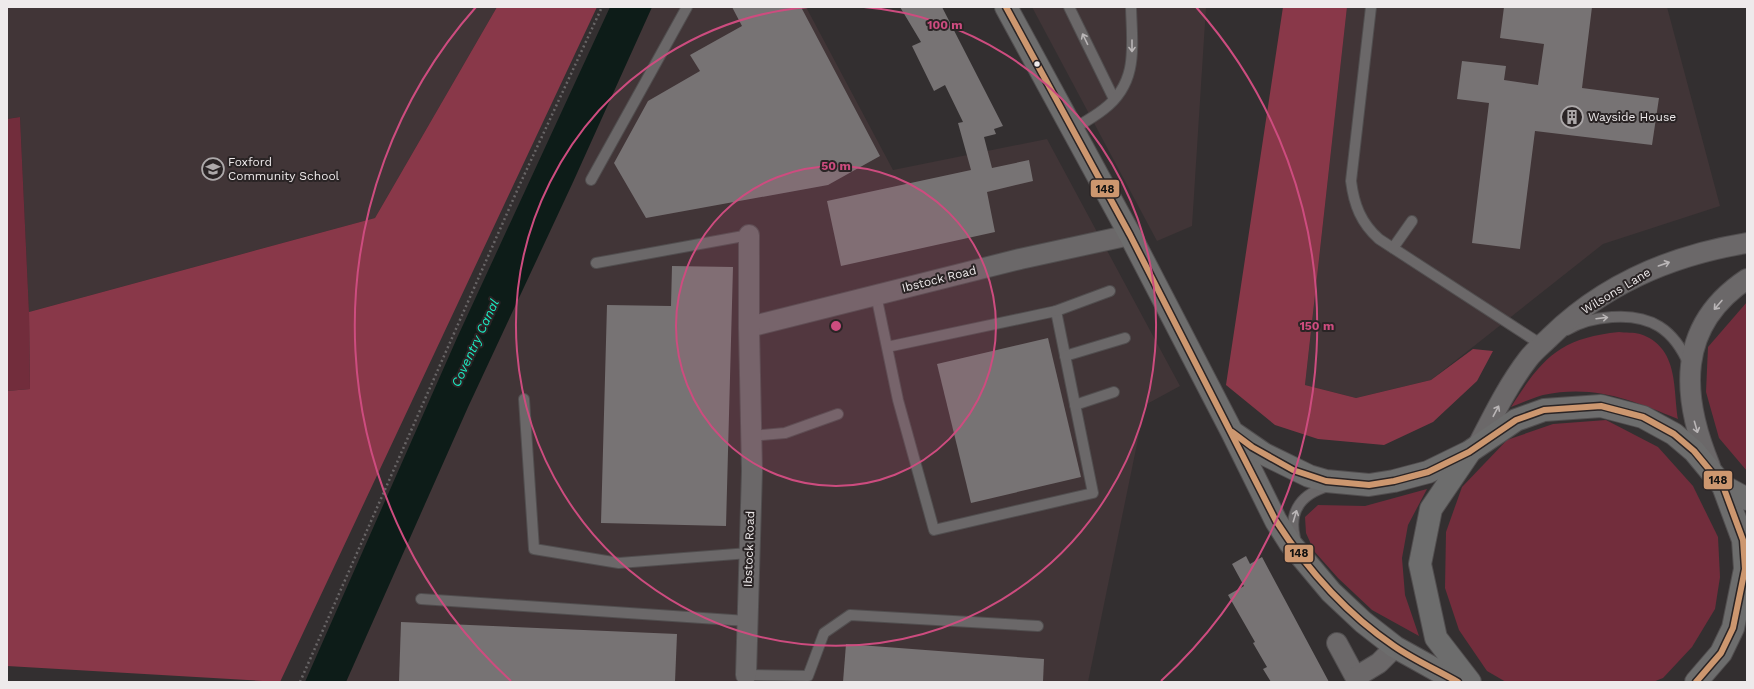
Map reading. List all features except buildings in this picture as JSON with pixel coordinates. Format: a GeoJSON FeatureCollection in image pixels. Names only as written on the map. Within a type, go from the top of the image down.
{"type":"FeatureCollection","features":[{"type":"Feature","properties":{"kind":"main road"},"geometry":{"type":"LineString","coordinates":[[1006,7],[1130,235],[1232,432],[1276,521],[1290,543],[1330,592],[1363,622],[1395,647],[1458,682]]}},
{"type":"Feature","properties":{"kind":"main road"},"geometry":{"type":"LineString","coordinates":[[1232,432],[1252,447],[1293,470],[1326,481],[1344,484],[1369,485],[1394,481],[1428,472],[1474,448],[1516,420],[1544,410],[1601,406],[1643,417],[1674,434],[1694,451],[1718,480],[1743,540],[1745,569],[1740,621],[1702,681]]}},
{"type":"Feature","properties":{"kind":"main road"},"geometry":{"type":"LineString","coordinates":[[1470,682],[1436,638],[1420,564],[1431,508],[1474,448]]}},
{"type":"Feature","properties":{"kind":"main road"},"geometry":{"type":"LineString","coordinates":[[1718,480],[1747,499]]}},
{"type":"Feature","properties":{"kind":"street","name":"Ibstock Road"},"geometry":{"type":"LineString","coordinates":[[746,675],[752,471],[749,235]]}},
{"type":"Feature","properties":{"kind":"street","name":"Ibstock Road"},"geometry":{"type":"LineString","coordinates":[[749,327],[1020,258],[1130,235]]}},
{"type":"Feature","properties":{"kind":"street","name":"Wilsons Lane"},"geometry":{"type":"LineString","coordinates":[[1474,448],[1512,382],[1529,357],[1567,320],[1604,296],[1649,270],[1692,255],[1747,243]]}},
{"type":"Feature","properties":{"kind":"street","name":"Wilsons Lane"},"geometry":{"type":"LineString","coordinates":[[1718,480],[1699,440],[1693,416],[1690,391],[1690,367],[1694,347],[1703,326],[1716,307],[1728,294],[1747,279]]}},
{"type":"Feature","properties":{"kind":"street"},"geometry":{"type":"LineString","coordinates":[[1337,643],[1357,680],[1379,663],[1395,647]]}},
{"type":"Feature","properties":{"kind":"lane"},"geometry":{"type":"LineString","coordinates":[[591,180],[687,7]]}},
{"type":"Feature","properties":{"kind":"lane"},"geometry":{"type":"LineString","coordinates":[[1069,7],[1114,99]]}},
{"type":"Feature","properties":{"kind":"lane"},"geometry":{"type":"LineString","coordinates":[[1073,129],[1105,109],[1124,90],[1130,76],[1132,64],[1132,7]]}},
{"type":"Feature","properties":{"kind":"lane"},"geometry":{"type":"LineString","coordinates":[[1371,7],[1351,181],[1354,202],[1364,222],[1371,232],[1393,248],[1542,345]]}},
{"type":"Feature","properties":{"kind":"lane"},"geometry":{"type":"LineString","coordinates":[[1393,248],[1412,221]]}},
{"type":"Feature","properties":{"kind":"lane"},"geometry":{"type":"LineString","coordinates":[[596,263],[749,235]]}},
{"type":"Feature","properties":{"kind":"lane"},"geometry":{"type":"LineString","coordinates":[[887,347],[1056,311],[1110,291]]}},
{"type":"Feature","properties":{"kind":"lane"},"geometry":{"type":"LineString","coordinates":[[876,295],[898,400],[934,530],[1093,493],[1056,311]]}},
{"type":"Feature","properties":{"kind":"lane","name":"Wilsons Lane"},"geometry":{"type":"LineString","coordinates":[[1542,345],[1571,328],[1598,318],[1629,316],[1643,318],[1659,326],[1669,334],[1684,353],[1690,367]]}},
{"type":"Feature","properties":{"kind":"lane"},"geometry":{"type":"LineString","coordinates":[[1065,356],[1125,338]]}},
{"type":"Feature","properties":{"kind":"lane"},"geometry":{"type":"LineString","coordinates":[[1075,405],[1114,392]]}},
{"type":"Feature","properties":{"kind":"lane"},"geometry":{"type":"LineString","coordinates":[[524,399],[534,549],[619,563],[749,553]]}},
{"type":"Feature","properties":{"kind":"lane"},"geometry":{"type":"LineString","coordinates":[[751,436],[785,433],[838,414]]}},
{"type":"Feature","properties":{"kind":"lane"},"geometry":{"type":"LineString","coordinates":[[1308,566],[1295,539],[1292,526],[1293,516],[1299,504],[1317,489],[1344,484]]}},
{"type":"Feature","properties":{"kind":"lane"},"geometry":{"type":"LineString","coordinates":[[420,598],[747,621]]}},
{"type":"Feature","properties":{"kind":"lane"},"geometry":{"type":"LineString","coordinates":[[746,675],[808,676],[824,633],[850,615],[1038,626]]}},
{"type":"Feature","properties":{"kind":"path"},"geometry":{"type":"LineString","coordinates":[[300,682],[520,184],[602,7]]}},
{"type":"Feature","properties":{"kind":"shaded area","name":"Foxford Community School"},"geometry":{"type":"Polygon","coordinates":[[[7,7],[497,7],[375,218],[29,312],[20,117],[7,119],[7,7]]]}},
{"type":"Feature","properties":{"kind":"shaded area"},"geometry":{"type":"Polygon","coordinates":[[[497,7],[597,7],[280,682],[7,666],[7,391],[30,389],[29,312],[375,218],[497,7]]]}},
{"type":"Feature","properties":{"kind":"shaded area"},"geometry":{"type":"Polygon","coordinates":[[[652,7],[806,7],[893,170],[1047,139],[1180,386],[1145,405],[1088,682],[346,682],[468,407],[573,182],[652,7]]]}},
{"type":"Feature","properties":{"kind":"shaded area"},"geometry":{"type":"Polygon","coordinates":[[[1032,7],[1206,7],[1192,226],[1157,241],[1032,7]]]}},
{"type":"Feature","properties":{"kind":"shaded area"},"geometry":{"type":"Polygon","coordinates":[[[1283,7],[1347,7],[1305,385],[1356,398],[1431,380],[1473,349],[1493,351],[1477,381],[1433,422],[1384,445],[1318,439],[1275,425],[1226,385],[1283,7]]]}},
{"type":"Feature","properties":{"kind":"shaded area"},"geometry":{"type":"Polygon","coordinates":[[[1347,7],[1667,7],[1720,206],[1603,244],[1431,380],[1356,398],[1305,385],[1347,7]]]}},
{"type":"Feature","properties":{"kind":"shaded area"},"geometry":{"type":"Polygon","coordinates":[[[20,117],[29,312],[30,389],[7,391],[7,119],[20,117]]]}},
{"type":"Feature","properties":{"kind":"shaded area"},"geometry":{"type":"Polygon","coordinates":[[[1747,302],[1747,471],[1719,438],[1706,392],[1708,347],[1747,302]]]}},
{"type":"Feature","properties":{"kind":"shaded area"},"geometry":{"type":"Polygon","coordinates":[[[1619,332],[1640,334],[1653,340],[1662,348],[1668,358],[1672,370],[1678,419],[1629,400],[1579,391],[1543,395],[1511,407],[1533,375],[1554,353],[1567,345],[1582,339],[1619,332]]]}},
{"type":"Feature","properties":{"kind":"shaded area"},"geometry":{"type":"Polygon","coordinates":[[[1606,420],[1658,447],[1693,486],[1718,537],[1720,577],[1715,609],[1692,647],[1663,678],[1653,682],[1506,682],[1487,671],[1459,630],[1445,588],[1446,532],[1462,487],[1507,440],[1553,424],[1606,420]]]}},
{"type":"Feature","properties":{"kind":"shaded area"},"geometry":{"type":"Polygon","coordinates":[[[1427,489],[1408,525],[1402,558],[1405,595],[1419,636],[1372,610],[1338,578],[1314,551],[1306,533],[1305,517],[1318,505],[1365,506],[1427,489]]]}},
{"type":"Feature","properties":{"kind":"water","name":"Coventry Canal"},"geometry":{"type":"Polygon","coordinates":[[[610,7],[652,7],[573,182],[468,407],[346,682],[305,682],[457,338],[610,7]]]}},
{"type":"Feature","properties":{"kind":"transit line","name":"148"},"geometry":{"type":"LineString","coordinates":[[1006,7],[1130,235],[1276,521],[1288,539],[1329,590],[1360,620],[1402,651],[1458,682]]}},
{"type":"Feature","properties":{"kind":"transit line","name":"148"},"geometry":{"type":"LineString","coordinates":[[1232,432],[1252,447],[1293,470],[1326,481],[1369,485],[1394,481],[1428,472],[1469,452],[1516,420],[1544,410],[1601,406],[1643,417],[1674,434],[1694,451],[1723,486],[1743,540],[1745,569],[1733,628],[1721,653],[1696,682]]}},
{"type":"Feature","properties":{"kind":"place","name":"Wayside House"},"geometry":{"type":"Point","coordinates":[1572,117]}},
{"type":"Feature","properties":{"kind":"place","name":"Foxford Community School"},"geometry":{"type":"Point","coordinates":[213,169]}}]}
